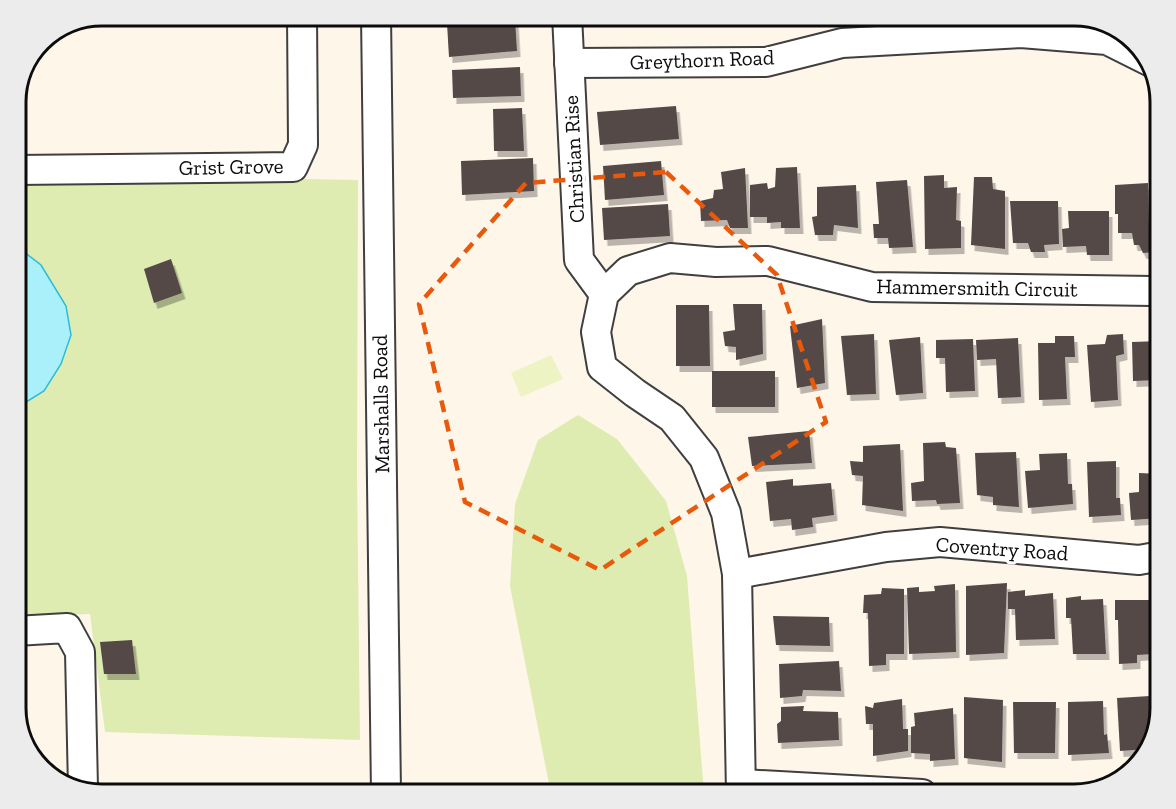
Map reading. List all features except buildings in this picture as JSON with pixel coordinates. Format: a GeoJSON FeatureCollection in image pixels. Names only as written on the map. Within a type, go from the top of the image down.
{"type":"FeatureCollection","features":[{"type":"Feature","properties":{"kind":"street","name":"Grist Grove"},"geometry":{"type":"LineString","coordinates":[[26,170],[293,167],[303,145],[302,25]]}},
{"type":"Feature","properties":{"kind":"street","name":"Marshalls Road"},"geometry":{"type":"LineString","coordinates":[[376,25],[386,784]]}},
{"type":"Feature","properties":{"kind":"street","name":"Christian Rise"},"geometry":{"type":"LineString","coordinates":[[567,25],[579,260],[604,294]]}},
{"type":"Feature","properties":{"kind":"street","name":"Greythorn Road"},"geometry":{"type":"LineString","coordinates":[[569,63],[766,62],[842,43],[1011,25]]}},
{"type":"Feature","properties":{"kind":"street","name":"Greythorn Road"},"geometry":{"type":"LineString","coordinates":[[1025,25],[1107,40],[1134,53]]}},
{"type":"Feature","properties":{"kind":"street","name":"Hammersmith Circuit"},"geometry":{"type":"LineString","coordinates":[[604,294],[628,271],[670,258],[716,262],[768,261],[872,287],[1150,291]]}},
{"type":"Feature","properties":{"kind":"street"},"geometry":{"type":"LineString","coordinates":[[604,294],[596,332],[602,367],[672,418],[704,458],[726,513],[737,574],[741,784]]}},
{"type":"Feature","properties":{"kind":"street","name":"Coventry Road"},"geometry":{"type":"LineString","coordinates":[[737,574],[886,547],[940,542],[1139,560],[1150,558]]}},
{"type":"Feature","properties":{"kind":"street"},"geometry":{"type":"LineString","coordinates":[[26,630],[67,628],[80,652],[83,781]]}},
{"type":"Feature","properties":{"kind":"highlighted area"},"geometry":{"type":"Polygon","coordinates":[[[666,172],[777,275],[826,422],[600,570],[465,502],[419,304],[526,183],[666,172]]]}},
{"type":"Feature","properties":{"kind":"green space"},"geometry":{"type":"Polygon","coordinates":[[[26,173],[358,180],[357,475],[360,740],[105,732],[90,614],[26,617],[26,173]]]}},
{"type":"Feature","properties":{"kind":"green space"},"geometry":{"type":"Polygon","coordinates":[[[551,355],[563,379],[521,397],[511,373],[551,355]]]}},
{"type":"Feature","properties":{"kind":"green space"},"geometry":{"type":"Polygon","coordinates":[[[578,415],[617,439],[666,501],[687,576],[703,784],[549,784],[510,586],[515,504],[538,440],[578,415]]]}},
{"type":"Feature","properties":{"kind":"water"},"geometry":{"type":"Polygon","coordinates":[[[26,253],[41,265],[66,306],[71,335],[61,364],[44,391],[26,402],[26,253]]]}}]}
